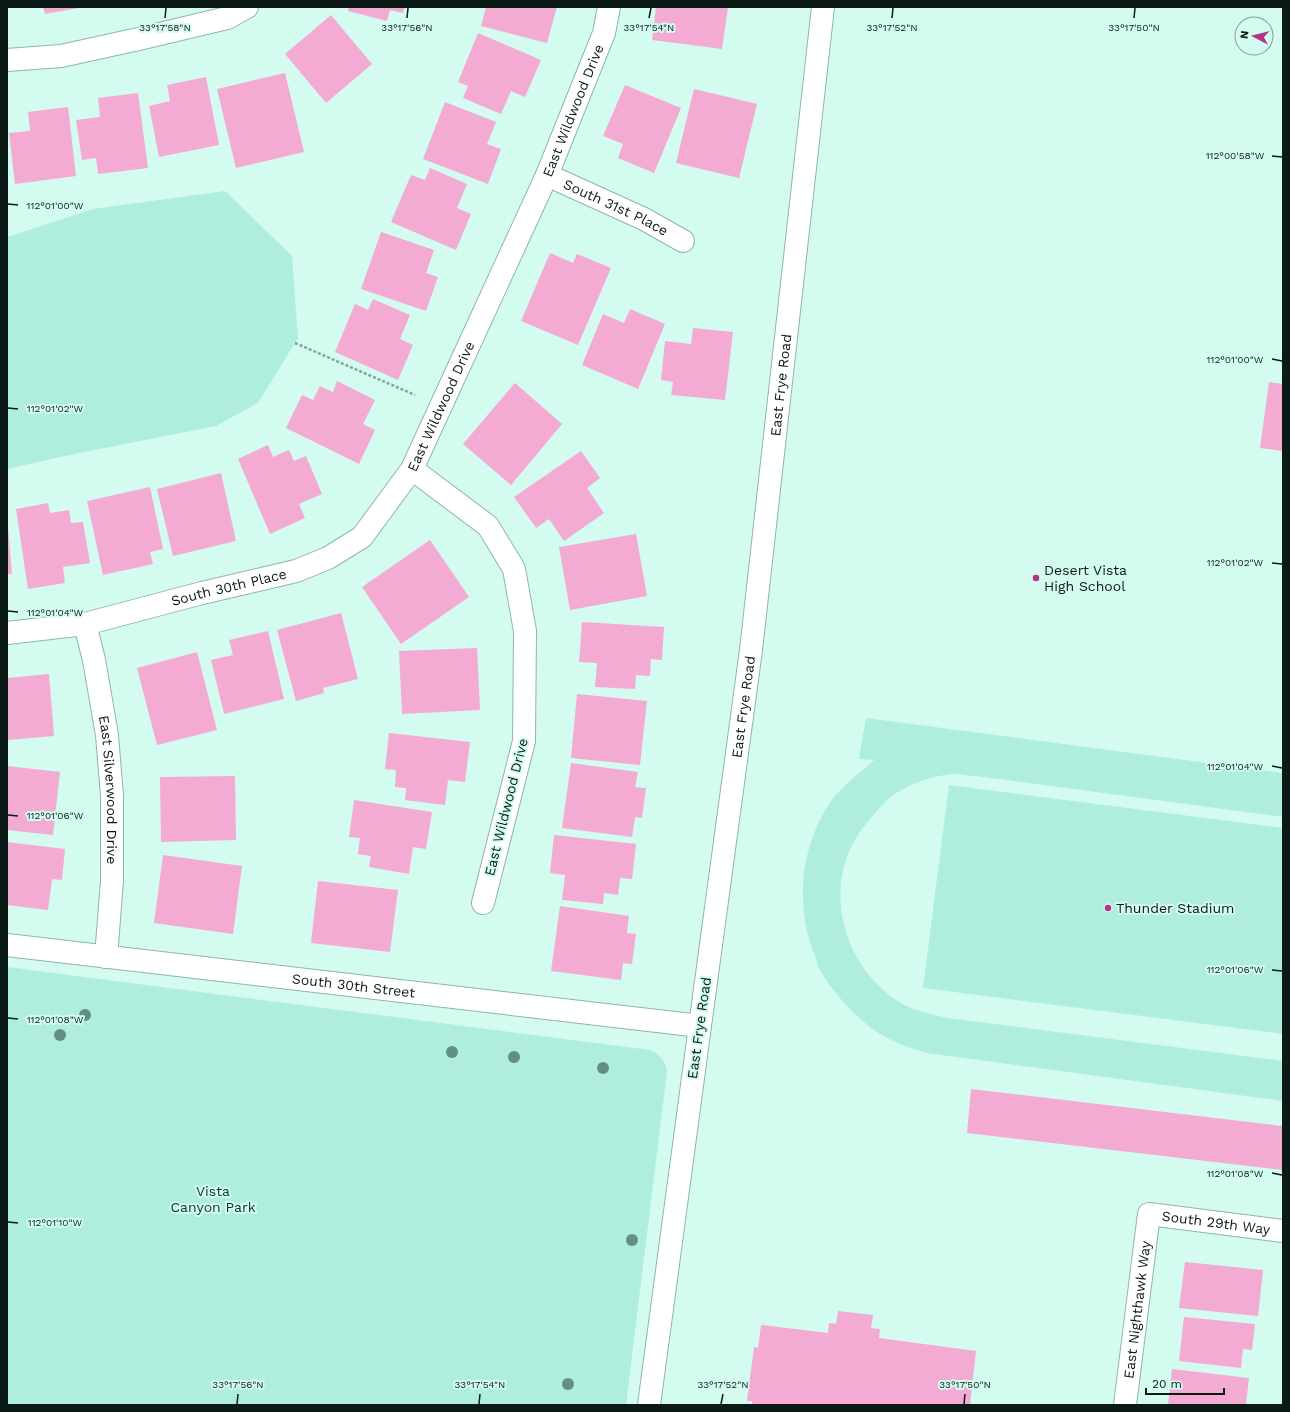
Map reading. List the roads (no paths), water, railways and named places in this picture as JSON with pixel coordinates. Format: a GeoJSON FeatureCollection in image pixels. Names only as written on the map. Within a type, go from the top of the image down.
{"type":"FeatureCollection","features":[{"type":"Feature","properties":{"kind":"street"},"geometry":{"type":"LineString","coordinates":[[7,60],[61,56],[143,38],[227,18],[247,7]]}},
{"type":"Feature","properties":{"kind":"street","name":"East Wildwood Drive"},"geometry":{"type":"LineString","coordinates":[[483,902],[524,741],[525,631],[514,569],[488,526],[412,469],[547,175],[604,33],[609,7]]}},
{"type":"Feature","properties":{"kind":"street","name":"East Frye Road"},"geometry":{"type":"LineString","coordinates":[[649,1405],[751,650],[823,7]]}},
{"type":"Feature","properties":{"kind":"street","name":"South 31st Place"},"geometry":{"type":"LineString","coordinates":[[547,175],[644,219],[683,242]]}},
{"type":"Feature","properties":{"kind":"street","name":"South 30th Place"},"geometry":{"type":"LineString","coordinates":[[7,633],[85,624],[202,593],[296,571],[328,558],[362,537],[412,469]]}},
{"type":"Feature","properties":{"kind":"street","name":"East Silverwood Drive"},"geometry":{"type":"LineString","coordinates":[[85,624],[94,660],[107,735],[112,796],[112,881],[106,957]]}},
{"type":"Feature","properties":{"kind":"street","name":"South 30th Street"},"geometry":{"type":"LineString","coordinates":[[7,945],[700,1026]]}},
{"type":"Feature","properties":{"kind":"street","name":"South 29th Way"},"geometry":{"type":"LineString","coordinates":[[1148,1214],[1283,1231]]}},
{"type":"Feature","properties":{"kind":"street","name":"East Nighthawk Way"},"geometry":{"type":"LineString","coordinates":[[1125,1405],[1148,1214]]}},
{"type":"Feature","properties":{"kind":"place","name":"Desert Vista High School"},"geometry":{"type":"Point","coordinates":[1036,578]}},
{"type":"Feature","properties":{"kind":"place","name":"Thunder Stadium"},"geometry":{"type":"Point","coordinates":[1108,908]}},
{"type":"Feature","properties":{"kind":"park label","name":"Vista Canyon Park"},"geometry":{"type":"Point","coordinates":[213,1200]}}]}
